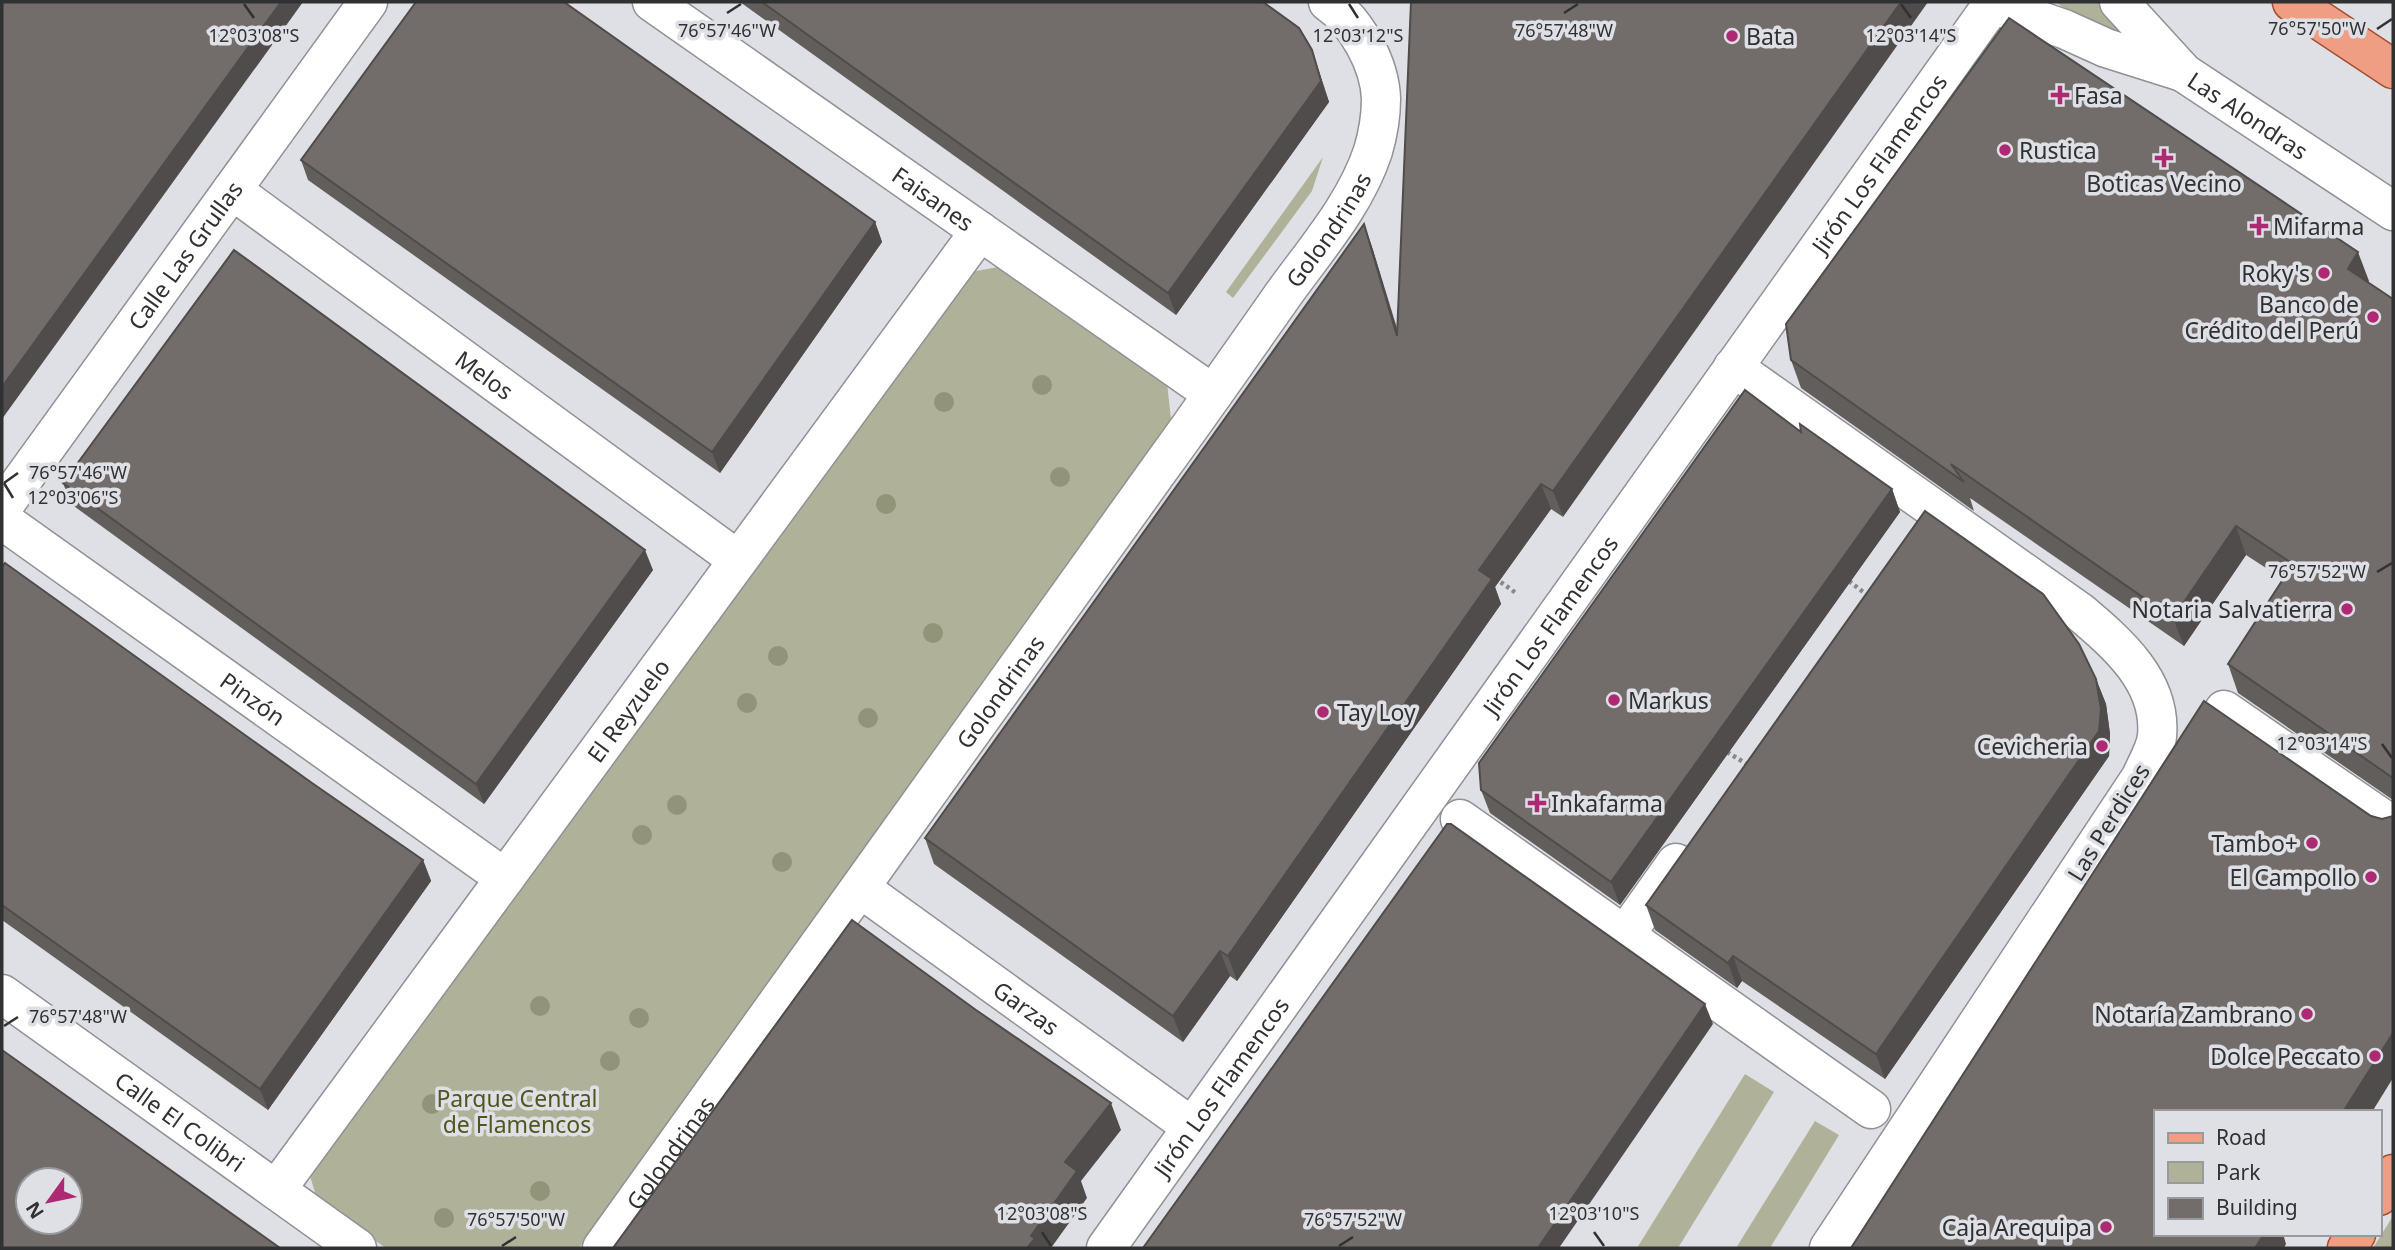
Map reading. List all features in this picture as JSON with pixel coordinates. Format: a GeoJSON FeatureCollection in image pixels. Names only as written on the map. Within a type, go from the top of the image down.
{"type":"FeatureCollection","features":[{"type":"Feature","properties":{"kind":"main road"},"geometry":{"type":"LineString","coordinates":[[2292,2],[2393,69]]}},
{"type":"Feature","properties":{"kind":"main road"},"geometry":{"type":"LineString","coordinates":[[2381,1193],[2393,1174]]}},
{"type":"Feature","properties":{"kind":"street","name":"Calle Las Grullas"},"geometry":{"type":"LineString","coordinates":[[2,508],[368,2]]}},
{"type":"Feature","properties":{"kind":"street","name":"Faisanes"},"geometry":{"type":"LineString","coordinates":[[652,2],[1213,394]]}},
{"type":"Feature","properties":{"kind":"street","name":"Golondrinas"},"geometry":{"type":"LineString","coordinates":[[602,1248],[1332,227],[1360,182],[1379,126],[1381,95],[1374,66],[1361,40],[1340,10],[1328,2]]}},
{"type":"Feature","properties":{"kind":"street","name":"Las Alondras"},"geometry":{"type":"LineString","coordinates":[[2119,2],[2184,73],[2393,211]]}},
{"type":"Feature","properties":{"kind":"street"},"geometry":{"type":"LineString","coordinates":[[1993,3],[2064,29],[2106,48],[2184,73]]}},
{"type":"Feature","properties":{"kind":"street","name":"Jirón Los Flamencos"},"geometry":{"type":"LineString","coordinates":[[1106,1248],[1993,3]]}},
{"type":"Feature","properties":{"kind":"street","name":"Melos"},"geometry":{"type":"LineString","coordinates":[[232,190],[738,559]]}},
{"type":"Feature","properties":{"kind":"street","name":"El Reyzuelo"},"geometry":{"type":"LineString","coordinates":[[276,1190],[980,231]]}},
{"type":"Feature","properties":{"kind":"street","name":"Las Perdices"},"geometry":{"type":"LineString","coordinates":[[1733,367],[2080,612],[2114,641],[2140,672],[2157,706],[2157,739],[2141,777],[1829,1248]]}},
{"type":"Feature","properties":{"kind":"street","name":"Pinzón"},"geometry":{"type":"LineString","coordinates":[[2,520],[505,878]]}},
{"type":"Feature","properties":{"kind":"street"},"geometry":{"type":"LineString","coordinates":[[2224,710],[2393,826]]}},
{"type":"Feature","properties":{"kind":"street"},"geometry":{"type":"LineString","coordinates":[[1460,819],[1871,1109]]}},
{"type":"Feature","properties":{"kind":"street"},"geometry":{"type":"LineString","coordinates":[[1625,935],[1693,839]]}},
{"type":"Feature","properties":{"kind":"street","name":"Garzas"},"geometry":{"type":"LineString","coordinates":[[860,888],[1192,1127]]}},
{"type":"Feature","properties":{"kind":"street","name":"Calle El Colibri"},"geometry":{"type":"LineString","coordinates":[[2,994],[357,1248]]}},
{"type":"Feature","properties":{"kind":"path"},"geometry":{"type":"LineString","coordinates":[[1485,571],[1516,593]]}},
{"type":"Feature","properties":{"kind":"path"},"geometry":{"type":"LineString","coordinates":[[1849,581],[1867,595]]}},
{"type":"Feature","properties":{"kind":"path"},"geometry":{"type":"LineString","coordinates":[[1727,752],[1758,771]]}},
{"type":"Feature","properties":{"kind":"green space"},"geometry":{"type":"Polygon","coordinates":[[[2055,2],[2106,2],[2112,10],[2119,31],[2113,39],[2055,2]]]}},
{"type":"Feature","properties":{"kind":"green space"},"geometry":{"type":"Polygon","coordinates":[[[1323,157],[1312,191],[1233,298],[1226,292],[1323,157]]]}},
{"type":"Feature","properties":{"kind":"green space","name":"Parque Central de Flamencos"},"geometry":{"type":"Polygon","coordinates":[[[1004,266],[1167,383],[1171,419],[579,1248],[386,1248],[318,1202],[309,1173],[970,272],[1004,266]]]}},
{"type":"Feature","properties":{"kind":"green space"},"geometry":{"type":"Polygon","coordinates":[[[1745,1074],[1774,1092],[1678,1248],[1637,1248],[1745,1074]]]}},
{"type":"Feature","properties":{"kind":"green space"},"geometry":{"type":"Polygon","coordinates":[[[1815,1121],[1839,1135],[1770,1248],[1736,1248],[1815,1121]]]}},
{"type":"Feature","properties":{"kind":"green space"},"geometry":{"type":"Polygon","coordinates":[[[2393,1216],[2393,1248],[2373,1248],[2393,1216]]]}},
{"type":"Feature","properties":{"kind":"building"},"geometry":{"type":"Polygon","coordinates":[[[2,2],[281,2],[2,387],[2,2]]]}},
{"type":"Feature","properties":{"kind":"building"},"geometry":{"type":"Polygon","coordinates":[[[416,2],[564,2],[875,222],[712,452],[301,160],[416,2]]]}},
{"type":"Feature","properties":{"kind":"building"},"geometry":{"type":"Polygon","coordinates":[[[762,2],[1263,2],[1299,28],[1312,50],[1321,81],[1168,293],[762,2]]]}},
{"type":"Feature","properties":{"kind":"building"},"geometry":{"type":"Polygon","coordinates":[[[1411,2],[1901,2],[1553,491],[1541,484],[1479,570],[1492,579],[1228,956],[1220,951],[1173,1016],[925,838],[1364,224],[1397,336],[1411,2]]]}},
{"type":"Feature","properties":{"kind":"building"},"geometry":{"type":"Polygon","coordinates":[[[2009,18],[2358,252],[2348,269],[2393,299],[2393,778],[2228,664],[2293,564],[2236,526],[2173,618],[1951,464],[1964,482],[1791,360],[1786,324],[2009,18]]]}},
{"type":"Feature","properties":{"kind":"building"},"geometry":{"type":"Polygon","coordinates":[[[234,250],[645,550],[476,784],[63,483],[234,250]]]}},
{"type":"Feature","properties":{"kind":"building"},"geometry":{"type":"Polygon","coordinates":[[[1745,390],[1801,432],[1800,424],[1892,489],[1611,882],[1481,790],[1479,763],[1745,390]]]}},
{"type":"Feature","properties":{"kind":"building"},"geometry":{"type":"Polygon","coordinates":[[[1925,511],[2043,594],[2079,644],[2096,679],[2101,709],[2099,731],[1876,1054],[1733,956],[1728,963],[1646,905],[1925,511]]]}},
{"type":"Feature","properties":{"kind":"building"},"geometry":{"type":"Polygon","coordinates":[[[5,563],[423,860],[260,1089],[2,905],[2,567],[5,563]]]}},
{"type":"Feature","properties":{"kind":"building"},"geometry":{"type":"Polygon","coordinates":[[[2204,701],[2371,816],[2382,819],[2393,816],[2393,1033],[2344,1110],[2154,1110],[2154,1236],[2263,1236],[2255,1248],[1851,1248],[2204,701]]]}},
{"type":"Feature","properties":{"kind":"building"},"geometry":{"type":"Polygon","coordinates":[[[1447,824],[1451,824],[1705,1004],[1538,1248],[1143,1248],[1447,824]]]}},
{"type":"Feature","properties":{"kind":"building"},"geometry":{"type":"Polygon","coordinates":[[[852,920],[1111,1103],[1065,1162],[1077,1171],[1031,1236],[1035,1238],[1027,1248],[613,1248],[852,920]]]}},
{"type":"Feature","properties":{"kind":"building"},"geometry":{"type":"Polygon","coordinates":[[[2,1050],[280,1248],[2,1248],[2,1050]]]}},
{"type":"Feature","properties":{"kind":"place","name":"Bata"},"geometry":{"type":"Point","coordinates":[1732,36]}},
{"type":"Feature","properties":{"kind":"place","name":"Fasa"},"geometry":{"type":"Point","coordinates":[2060,95]}},
{"type":"Feature","properties":{"kind":"place","name":"Rustica"},"geometry":{"type":"Point","coordinates":[2005,150]}},
{"type":"Feature","properties":{"kind":"place","name":"Boticas Vecino"},"geometry":{"type":"Point","coordinates":[2164,158]}},
{"type":"Feature","properties":{"kind":"place","name":"Mifarma"},"geometry":{"type":"Point","coordinates":[2259,226]}},
{"type":"Feature","properties":{"kind":"place","name":"Roky's"},"geometry":{"type":"Point","coordinates":[2324,273]}},
{"type":"Feature","properties":{"kind":"place","name":"Banco de Crédito del Perú"},"geometry":{"type":"Point","coordinates":[2373,317]}},
{"type":"Feature","properties":{"kind":"place","name":"Notaria Salvatierra"},"geometry":{"type":"Point","coordinates":[2347,609]}},
{"type":"Feature","properties":{"kind":"place","name":"Markus"},"geometry":{"type":"Point","coordinates":[1614,700]}},
{"type":"Feature","properties":{"kind":"place","name":"Tay Loy"},"geometry":{"type":"Point","coordinates":[1323,712]}},
{"type":"Feature","properties":{"kind":"place","name":"Cevicheria"},"geometry":{"type":"Point","coordinates":[2102,746]}},
{"type":"Feature","properties":{"kind":"place","name":"Inkafarma"},"geometry":{"type":"Point","coordinates":[1537,803]}},
{"type":"Feature","properties":{"kind":"place","name":"Tambo+"},"geometry":{"type":"Point","coordinates":[2312,843]}},
{"type":"Feature","properties":{"kind":"place","name":"El Campollo"},"geometry":{"type":"Point","coordinates":[2371,877]}},
{"type":"Feature","properties":{"kind":"place","name":"Notaría Zambrano"},"geometry":{"type":"Point","coordinates":[2307,1014]}},
{"type":"Feature","properties":{"kind":"place","name":"Dolce Peccato"},"geometry":{"type":"Point","coordinates":[2375,1056]}},
{"type":"Feature","properties":{"kind":"place","name":"Caja Arequipa"},"geometry":{"type":"Point","coordinates":[2106,1227]}}]}
